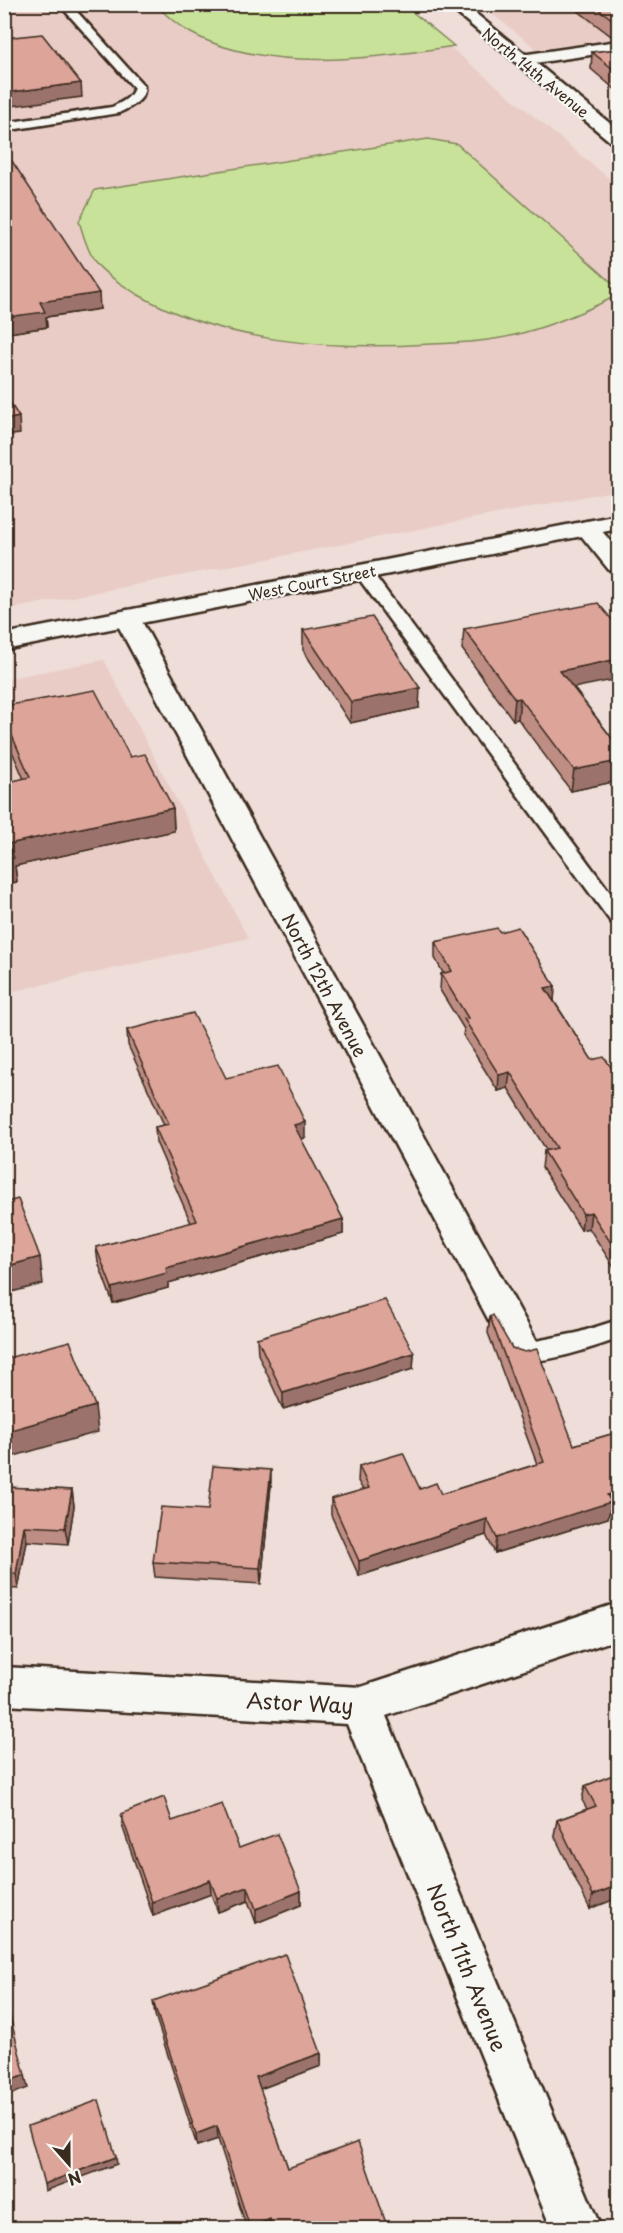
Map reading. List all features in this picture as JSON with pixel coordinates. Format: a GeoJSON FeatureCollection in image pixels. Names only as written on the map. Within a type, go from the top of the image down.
{"type":"FeatureCollection","features":[{"type":"Feature","properties":{"kind":"street","name":"North 14th Avenue"},"geometry":{"type":"LineString","coordinates":[[454,4],[618,140]]}},
{"type":"Feature","properties":{"kind":"street"},"geometry":{"type":"LineString","coordinates":[[521,60],[618,46]]}},
{"type":"Feature","properties":{"kind":"street","name":"West Court Street"},"geometry":{"type":"LineString","coordinates":[[4,642],[618,522]]}},
{"type":"Feature","properties":{"kind":"street"},"geometry":{"type":"LineString","coordinates":[[587,528],[618,565]]}},
{"type":"Feature","properties":{"kind":"street","name":"North 12th Avenue"},"geometry":{"type":"LineString","coordinates":[[127,618],[524,1352]]}},
{"type":"Feature","properties":{"kind":"street","name":"Astor Way"},"geometry":{"type":"LineString","coordinates":[[4,1686],[361,1706],[618,1621]]}},
{"type":"Feature","properties":{"kind":"street","name":"North 11th Avenue"},"geometry":{"type":"LineString","coordinates":[[361,1706],[576,2229]]}},
{"type":"Feature","properties":{"kind":"lane"},"geometry":{"type":"LineString","coordinates":[[4,127],[115,110],[137,98],[140,88],[64,4]]}},
{"type":"Feature","properties":{"kind":"lane"},"geometry":{"type":"LineString","coordinates":[[363,572],[618,917]]}},
{"type":"Feature","properties":{"kind":"lane"},"geometry":{"type":"LineString","coordinates":[[524,1352],[577,1343],[618,1330]]}},
{"type":"Feature","properties":{"kind":"shaded area"},"geometry":{"type":"Polygon","coordinates":[[[5,5],[399,5],[618,186],[618,490],[5,610],[5,5]]]}},
{"type":"Feature","properties":{"kind":"shaded area"},"geometry":{"type":"Polygon","coordinates":[[[481,5],[618,5],[618,38],[537,49],[481,5]]]}},
{"type":"Feature","properties":{"kind":"shaded area"},"geometry":{"type":"Polygon","coordinates":[[[104,660],[248,938],[5,993],[5,679],[104,660]]]}},
{"type":"Feature","properties":{"kind":"green space"},"geometry":{"type":"Polygon","coordinates":[[[156,5],[404,5],[454,46],[356,58],[286,58],[252,54],[220,46],[191,33],[156,5]]]}},
{"type":"Feature","properties":{"kind":"green space"},"geometry":{"type":"Polygon","coordinates":[[[428,139],[457,144],[618,288],[618,295],[550,325],[491,339],[394,346],[317,344],[279,340],[205,323],[169,310],[135,293],[109,276],[96,263],[79,221],[95,190],[428,139]]]}},
{"type":"Feature","properties":{"kind":"building"},"geometry":{"type":"Polygon","coordinates":[[[592,4],[618,4],[618,22],[616,22],[592,4]]]}},
{"type":"Feature","properties":{"kind":"building"},"geometry":{"type":"Polygon","coordinates":[[[42,34],[81,83],[4,93],[4,38],[42,34]]]}},
{"type":"Feature","properties":{"kind":"building"},"geometry":{"type":"Polygon","coordinates":[[[618,49],[618,73],[592,52],[618,49]]]}},
{"type":"Feature","properties":{"kind":"building"},"geometry":{"type":"Polygon","coordinates":[[[4,149],[99,293],[40,302],[45,312],[7,317],[4,313],[4,149]]]}},
{"type":"Feature","properties":{"kind":"building"},"geometry":{"type":"Polygon","coordinates":[[[4,393],[19,417],[4,420],[4,393]]]}},
{"type":"Feature","properties":{"kind":"building"},"geometry":{"type":"Polygon","coordinates":[[[598,603],[618,627],[618,659],[560,671],[618,746],[618,761],[574,770],[520,698],[515,699],[464,629],[598,603]]]}},
{"type":"Feature","properties":{"kind":"building"},"geometry":{"type":"Polygon","coordinates":[[[372,617],[420,688],[351,702],[303,630],[372,617]]]}},
{"type":"Feature","properties":{"kind":"building"},"geometry":{"type":"Polygon","coordinates":[[[95,690],[130,757],[145,754],[173,808],[8,844],[14,858],[4,860],[4,783],[30,777],[4,717],[4,706],[95,690]]]}},
{"type":"Feature","properties":{"kind":"building"},"geometry":{"type":"Polygon","coordinates":[[[518,927],[555,986],[545,988],[592,1060],[604,1057],[618,1077],[618,1254],[591,1212],[583,1214],[544,1151],[557,1148],[510,1072],[499,1075],[464,1019],[468,1018],[441,974],[452,971],[435,942],[497,928],[500,932],[518,927]]]}},
{"type":"Feature","properties":{"kind":"building"},"geometry":{"type":"Polygon","coordinates":[[[193,1013],[226,1078],[278,1066],[305,1122],[294,1125],[343,1219],[166,1268],[167,1273],[112,1288],[96,1247],[197,1221],[155,1127],[169,1124],[127,1030],[193,1013]]]}},
{"type":"Feature","properties":{"kind":"building"},"geometry":{"type":"Polygon","coordinates":[[[18,1199],[40,1257],[4,1267],[4,1203],[18,1199]]]}},
{"type":"Feature","properties":{"kind":"building"},"geometry":{"type":"Polygon","coordinates":[[[385,1300],[414,1353],[283,1393],[257,1338],[385,1300]]]}},
{"type":"Feature","properties":{"kind":"building"},"geometry":{"type":"Polygon","coordinates":[[[493,1315],[512,1348],[525,1352],[537,1349],[574,1445],[618,1432],[618,1492],[607,1495],[611,1502],[497,1538],[487,1519],[359,1561],[331,1499],[369,1488],[359,1466],[403,1453],[420,1489],[436,1483],[441,1494],[544,1462],[490,1317],[493,1315]]]}},
{"type":"Feature","properties":{"kind":"building"},"geometry":{"type":"Polygon","coordinates":[[[70,1341],[95,1406],[4,1432],[4,1359],[70,1341]]]}},
{"type":"Feature","properties":{"kind":"building"},"geometry":{"type":"Polygon","coordinates":[[[213,1466],[271,1470],[260,1568],[153,1562],[161,1507],[208,1510],[213,1466]]]}},
{"type":"Feature","properties":{"kind":"building"},"geometry":{"type":"Polygon","coordinates":[[[4,1487],[72,1490],[65,1528],[24,1526],[16,1574],[4,1573],[4,1487]]]}},
{"type":"Feature","properties":{"kind":"building"},"geometry":{"type":"Polygon","coordinates":[[[618,1773],[618,1885],[593,1895],[557,1820],[596,1806],[585,1786],[618,1773]]]}},
{"type":"Feature","properties":{"kind":"building"},"geometry":{"type":"Polygon","coordinates":[[[164,1797],[172,1821],[222,1804],[239,1848],[277,1834],[301,1891],[256,1909],[248,1887],[217,1898],[210,1880],[152,1902],[121,1814],[164,1797]]]}},
{"type":"Feature","properties":{"kind":"building"},"geometry":{"type":"Polygon","coordinates":[[[285,1954],[321,2053],[256,2077],[288,2168],[358,2142],[388,2229],[273,2229],[270,2219],[250,2228],[217,2126],[196,2134],[153,2001],[285,1954]]]}},
{"type":"Feature","properties":{"kind":"building"},"geometry":{"type":"Polygon","coordinates":[[[4,1993],[25,2075],[4,2083],[4,1993]]]}},
{"type":"Feature","properties":{"kind":"building"},"geometry":{"type":"Polygon","coordinates":[[[99,2100],[116,2157],[44,2184],[28,2126],[99,2100]]]}}]}
